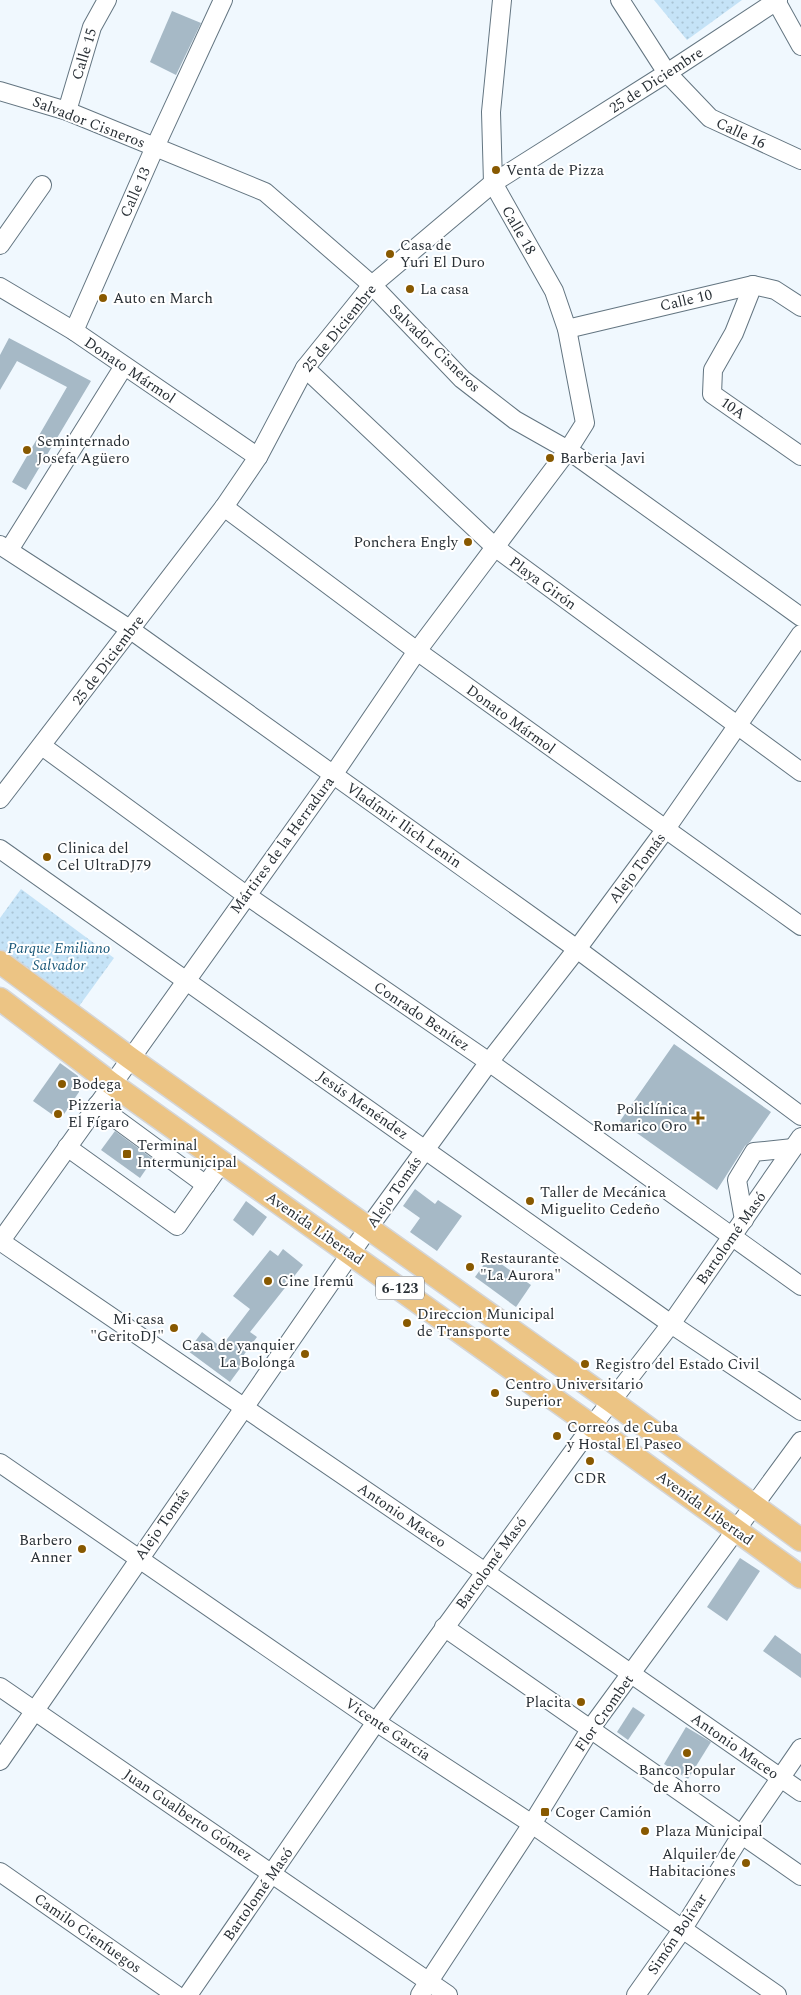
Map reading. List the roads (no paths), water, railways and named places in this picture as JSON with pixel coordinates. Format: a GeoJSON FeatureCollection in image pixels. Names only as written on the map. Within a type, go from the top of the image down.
{"type":"FeatureCollection","features":[{"type":"Feature","properties":{"kind":"main road","name":"Avenida Libertad"},"geometry":{"type":"LineString","coordinates":[[0,962],[130,1058],[612,1401],[801,1540]]}},
{"type":"Feature","properties":{"kind":"main road","name":"Avenida Libertad"},"geometry":{"type":"LineString","coordinates":[[0,999],[112,1084],[351,1253],[801,1578]]}},
{"type":"Feature","properties":{"kind":"street","name":"Calle 15"},"geometry":{"type":"LineString","coordinates":[[67,111],[92,27],[107,0]]}},
{"type":"Feature","properties":{"kind":"street","name":"Calle 18"},"geometry":{"type":"LineString","coordinates":[[502,0],[491,112],[493,183],[554,291],[567,329],[585,422],[568,450]]}},
{"type":"Feature","properties":{"kind":"street","name":"Calle 16"},"geometry":{"type":"LineString","coordinates":[[620,0],[667,73],[710,118],[801,160]]}},
{"type":"Feature","properties":{"kind":"street","name":"Calle 13"},"geometry":{"type":"LineString","coordinates":[[74,332],[221,1]]}},
{"type":"Feature","properties":{"kind":"street","name":"25 de Diciembre"},"geometry":{"type":"LineString","coordinates":[[0,799],[224,506],[258,457],[305,368],[372,285],[493,183],[777,1]]}},
{"type":"Feature","properties":{"kind":"street"},"geometry":{"type":"LineString","coordinates":[[777,1],[801,46]]}},
{"type":"Feature","properties":{"kind":"street","name":"Salvador Cisneros"},"geometry":{"type":"LineString","coordinates":[[0,90],[67,111],[265,192],[372,285],[462,379],[515,420],[568,450],[801,617]]}},
{"type":"Feature","properties":{"kind":"street"},"geometry":{"type":"LineString","coordinates":[[0,245],[42,184]]}},
{"type":"Feature","properties":{"kind":"street","name":"Calle 10"},"geometry":{"type":"LineString","coordinates":[[567,329],[752,284],[776,290],[801,307]]}},
{"type":"Feature","properties":{"kind":"street","name":"10A"},"geometry":{"type":"LineString","coordinates":[[752,284],[734,333],[713,370],[712,394],[801,456]]}},
{"type":"Feature","properties":{"kind":"street","name":"Donato Mármol"},"geometry":{"type":"LineString","coordinates":[[0,286],[74,332],[258,457]]}},
{"type":"Feature","properties":{"kind":"street"},"geometry":{"type":"LineString","coordinates":[[4,548],[124,366]]}},
{"type":"Feature","properties":{"kind":"street","name":"Playa Girón"},"geometry":{"type":"LineString","coordinates":[[305,368],[496,548],[801,772]]}},
{"type":"Feature","properties":{"kind":"street","name":"Mártires de la Herradura"},"geometry":{"type":"LineString","coordinates":[[0,1242],[333,774],[417,651],[568,450]]}},
{"type":"Feature","properties":{"kind":"street","name":"Donato Mármol"},"geometry":{"type":"LineString","coordinates":[[224,506],[417,651],[801,926]]}},
{"type":"Feature","properties":{"kind":"street","name":"Vladímir Ilich Lenin"},"geometry":{"type":"LineString","coordinates":[[4,548],[131,630],[577,948],[801,1116]]}},
{"type":"Feature","properties":{"kind":"street","name":"Alejo Tomás"},"geometry":{"type":"LineString","coordinates":[[0,1760],[425,1148],[665,830],[801,634]]}},
{"type":"Feature","properties":{"kind":"street","name":"Conrado Benítez"},"geometry":{"type":"LineString","coordinates":[[42,746],[246,895],[489,1062],[801,1286]]}},
{"type":"Feature","properties":{"kind":"street","name":"Jesús Menéndez"},"geometry":{"type":"LineString","coordinates":[[0,850],[425,1148],[671,1324],[801,1411]]}},
{"type":"Feature","properties":{"kind":"street"},"geometry":{"type":"LineString","coordinates":[[97,1105],[206,1184]]}},
{"type":"Feature","properties":{"kind":"street"},"geometry":{"type":"LineString","coordinates":[[744,1220],[737,1180],[754,1152],[797,1143]]}},
{"type":"Feature","properties":{"kind":"street","name":"Bartolomé Masó"},"geometry":{"type":"LineString","coordinates":[[188,1995],[444,1626],[592,1426],[671,1324],[797,1143]]}},
{"type":"Feature","properties":{"kind":"street"},"geometry":{"type":"LineString","coordinates":[[67,1147],[177,1226],[222,1162]]}},
{"type":"Feature","properties":{"kind":"street","name":"Antonio Maceo"},"geometry":{"type":"LineString","coordinates":[[0,1242],[485,1572],[801,1792]]}},
{"type":"Feature","properties":{"kind":"street","name":"Flor Crombet"},"geometry":{"type":"LineString","coordinates":[[424,1988],[532,1824],[591,1728],[801,1441]]}},
{"type":"Feature","properties":{"kind":"street","name":"Vicente García"},"geometry":{"type":"LineString","coordinates":[[0,1463],[376,1722],[532,1824],[777,1995]]}},
{"type":"Feature","properties":{"kind":"street"},"geometry":{"type":"LineString","coordinates":[[444,1626],[801,1876]]}},
{"type":"Feature","properties":{"kind":"street","name":"Juan Gualberto Gómez"},"geometry":{"type":"LineString","coordinates":[[0,1687],[273,1873],[424,1988],[448,1995]]}},
{"type":"Feature","properties":{"kind":"street","name":"Simón Bolívar"},"geometry":{"type":"LineString","coordinates":[[636,1995],[682,1930],[742,1834],[801,1748]]}},
{"type":"Feature","properties":{"kind":"street","name":"Camilo Cienfuegos"},"geometry":{"type":"LineString","coordinates":[[0,1872],[176,1995]]}},
{"type":"Feature","properties":{"kind":"place","name":"Venta de Pizza"},"geometry":{"type":"Point","coordinates":[496,170]}},
{"type":"Feature","properties":{"kind":"place","name":"Casa de Yuri El Duro"},"geometry":{"type":"Point","coordinates":[390,254]}},
{"type":"Feature","properties":{"kind":"place","name":"La casa"},"geometry":{"type":"Point","coordinates":[410,289]}},
{"type":"Feature","properties":{"kind":"place","name":"Auto en March"},"geometry":{"type":"Point","coordinates":[103,298]}},
{"type":"Feature","properties":{"kind":"place","name":"Seminternado Josefa Agüero"},"geometry":{"type":"Point","coordinates":[27,450]}},
{"type":"Feature","properties":{"kind":"place","name":"Barberia Javi"},"geometry":{"type":"Point","coordinates":[550,458]}},
{"type":"Feature","properties":{"kind":"place","name":"Ponchera Engly"},"geometry":{"type":"Point","coordinates":[468,542]}},
{"type":"Feature","properties":{"kind":"place","name":"Clinica del Cel UltraDJ79"},"geometry":{"type":"Point","coordinates":[47,857]}},
{"type":"Feature","properties":{"kind":"place","name":"Bodega"},"geometry":{"type":"Point","coordinates":[62,1084]}},
{"type":"Feature","properties":{"kind":"place","name":"Pizzeria El Fígaro"},"geometry":{"type":"Point","coordinates":[58,1114]}},
{"type":"Feature","properties":{"kind":"place","name":"Policlínica Romarico Oro"},"geometry":{"type":"Point","coordinates":[698,1118]}},
{"type":"Feature","properties":{"kind":"place","name":"Terminal Intermunicipal"},"geometry":{"type":"Point","coordinates":[127,1154]}},
{"type":"Feature","properties":{"kind":"place","name":"Taller de Mecánica Miguelito Cedeño"},"geometry":{"type":"Point","coordinates":[530,1201]}},
{"type":"Feature","properties":{"kind":"place","name":"Restaurante \"La Aurora\""},"geometry":{"type":"Point","coordinates":[470,1267]}},
{"type":"Feature","properties":{"kind":"place","name":"Cine Iremú"},"geometry":{"type":"Point","coordinates":[268,1281]}},
{"type":"Feature","properties":{"kind":"place","name":"Direccion Municipal de Transporte"},"geometry":{"type":"Point","coordinates":[407,1323]}},
{"type":"Feature","properties":{"kind":"place","name":"Mi casa \"GeritoDJ\""},"geometry":{"type":"Point","coordinates":[174,1328]}},
{"type":"Feature","properties":{"kind":"place","name":"Casa de yanquier La Bolonga"},"geometry":{"type":"Point","coordinates":[305,1354]}},
{"type":"Feature","properties":{"kind":"place","name":"Registro del Estado Civil"},"geometry":{"type":"Point","coordinates":[585,1364]}},
{"type":"Feature","properties":{"kind":"place","name":"Centro Universitario Superior"},"geometry":{"type":"Point","coordinates":[495,1393]}},
{"type":"Feature","properties":{"kind":"place","name":"Correos de Cuba y Hostal El Paseo"},"geometry":{"type":"Point","coordinates":[557,1436]}},
{"type":"Feature","properties":{"kind":"place","name":"CDR"},"geometry":{"type":"Point","coordinates":[590,1461]}},
{"type":"Feature","properties":{"kind":"place","name":"Barbero Anner"},"geometry":{"type":"Point","coordinates":[82,1549]}},
{"type":"Feature","properties":{"kind":"place","name":"Placita"},"geometry":{"type":"Point","coordinates":[581,1702]}},
{"type":"Feature","properties":{"kind":"place","name":"Banco Popular de Ahorro"},"geometry":{"type":"Point","coordinates":[687,1753]}},
{"type":"Feature","properties":{"kind":"place","name":"Coger Camión"},"geometry":{"type":"Point","coordinates":[545,1812]}},
{"type":"Feature","properties":{"kind":"place","name":"Plaza Municipal"},"geometry":{"type":"Point","coordinates":[645,1831]}},
{"type":"Feature","properties":{"kind":"place","name":"Alquiler de Habitaciones"},"geometry":{"type":"Point","coordinates":[746,1863]}},
{"type":"Feature","properties":{"kind":"park label","name":"Parque Emiliano Salvador"},"geometry":{"type":"Point","coordinates":[59,956]}}]}
